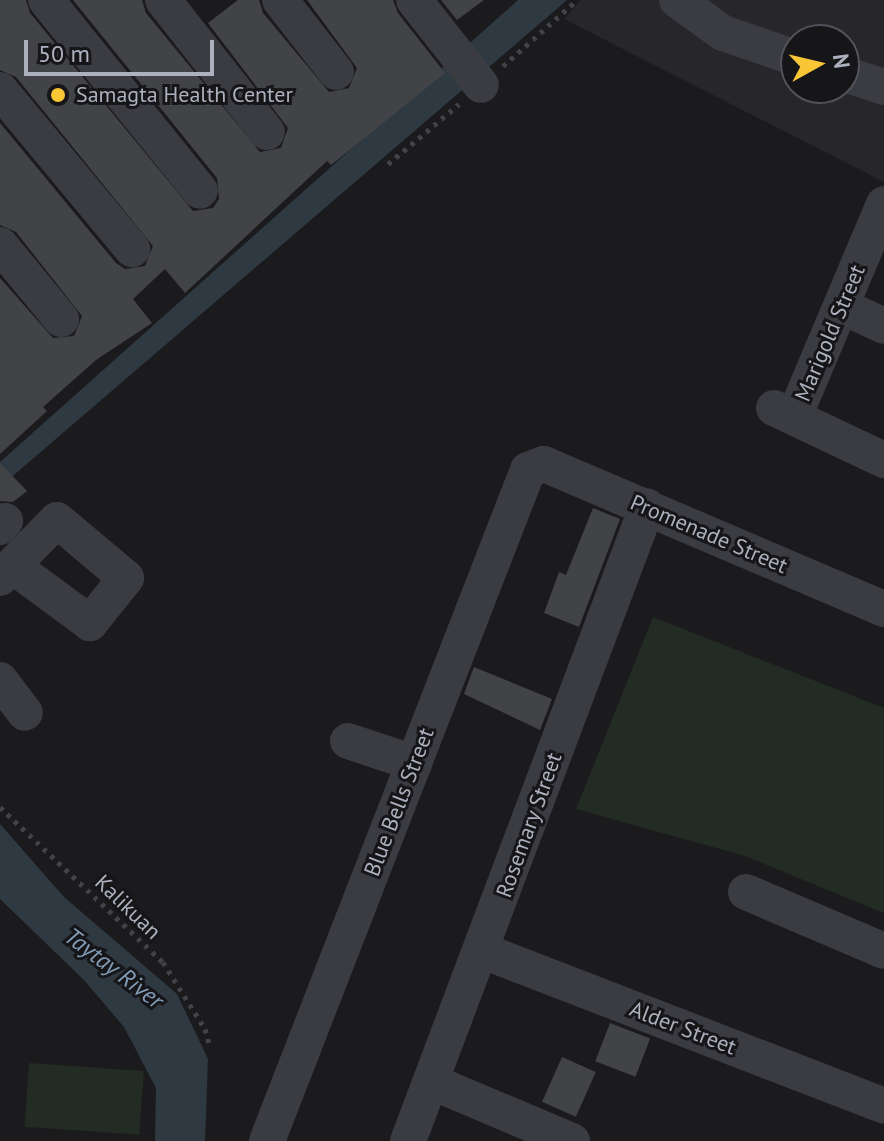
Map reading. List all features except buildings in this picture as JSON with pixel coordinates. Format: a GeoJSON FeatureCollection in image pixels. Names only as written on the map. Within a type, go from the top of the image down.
{"type":"FeatureCollection","features":[{"type":"Feature","properties":{"kind":"street"},"geometry":{"type":"LineString","coordinates":[[46,0],[200,191]]}},
{"type":"Feature","properties":{"kind":"street"},"geometry":{"type":"LineString","coordinates":[[163,0],[267,132]]}},
{"type":"Feature","properties":{"kind":"street"},"geometry":{"type":"LineString","coordinates":[[280,0],[336,72]]}},
{"type":"Feature","properties":{"kind":"street"},"geometry":{"type":"LineString","coordinates":[[414,0],[479,83]]}},
{"type":"Feature","properties":{"kind":"street"},"geometry":{"type":"LineString","coordinates":[[677,0],[723,33],[780,53]]}},
{"type":"Feature","properties":{"kind":"street"},"geometry":{"type":"LineString","coordinates":[[860,79],[884,87]]}},
{"type":"Feature","properties":{"kind":"street"},"geometry":{"type":"LineString","coordinates":[[0,90],[132,249]]}},
{"type":"Feature","properties":{"kind":"street","name":"Marigold Street"},"geometry":{"type":"LineString","coordinates":[[884,204],[841,306],[784,412],[884,460]]}},
{"type":"Feature","properties":{"kind":"street"},"geometry":{"type":"LineString","coordinates":[[0,245],[61,319]]}},
{"type":"Feature","properties":{"kind":"street"},"geometry":{"type":"LineString","coordinates":[[841,306],[884,326]]}},
{"type":"Feature","properties":{"kind":"street","name":"Promenade Street"},"geometry":{"type":"LineString","coordinates":[[533,465],[544,464],[884,609]]}},
{"type":"Feature","properties":{"kind":"street","name":"Blue Bells Street"},"geometry":{"type":"LineString","coordinates":[[267,1141],[525,474],[533,465]]}},
{"type":"Feature","properties":{"kind":"street","name":"Rosemary Street"},"geometry":{"type":"LineString","coordinates":[[408,1141],[483,951],[647,507]]}},
{"type":"Feature","properties":{"kind":"street"},"geometry":{"type":"LineString","coordinates":[[0,680],[25,713]]}},
{"type":"Feature","properties":{"kind":"street"},"geometry":{"type":"LineString","coordinates":[[348,741],[414,763]]}},
{"type":"Feature","properties":{"kind":"street"},"geometry":{"type":"LineString","coordinates":[[746,892],[884,951]]}},
{"type":"Feature","properties":{"kind":"street","name":"Alder Street"},"geometry":{"type":"LineString","coordinates":[[483,951],[884,1106]]}},
{"type":"Feature","properties":{"kind":"street"},"geometry":{"type":"LineString","coordinates":[[432,1082],[572,1141]]}},
{"type":"Feature","properties":{"kind":"path","name":"Kalikuan"},"geometry":{"type":"LineString","coordinates":[[0,807],[163,962],[205,1029],[210,1047]]}},
{"type":"Feature","properties":{"kind":"shaded area"},"geometry":{"type":"Polygon","coordinates":[[[581,0],[884,0],[884,182],[564,19],[581,0]]]}},
{"type":"Feature","properties":{"kind":"shaded area"},"geometry":{"type":"Polygon","coordinates":[[[653,617],[884,708],[884,913],[745,856],[576,809],[653,617]]]}},
{"type":"Feature","properties":{"kind":"shaded area"},"geometry":{"type":"Polygon","coordinates":[[[29,1063],[144,1071],[139,1135],[25,1127],[29,1063]]]}},
{"type":"Feature","properties":{"kind":"water"},"geometry":{"type":"Polygon","coordinates":[[[518,0],[567,0],[0,487],[0,462],[518,0]]]}},
{"type":"Feature","properties":{"kind":"water","name":"Taytay River"},"geometry":{"type":"Polygon","coordinates":[[[0,824],[64,897],[177,994],[208,1059],[205,1141],[155,1141],[156,1088],[124,1027],[84,980],[0,899],[0,824]]]}},
{"type":"Feature","properties":{"kind":"place","name":"Samagta Health Center"},"geometry":{"type":"Point","coordinates":[58,95]}}]}
